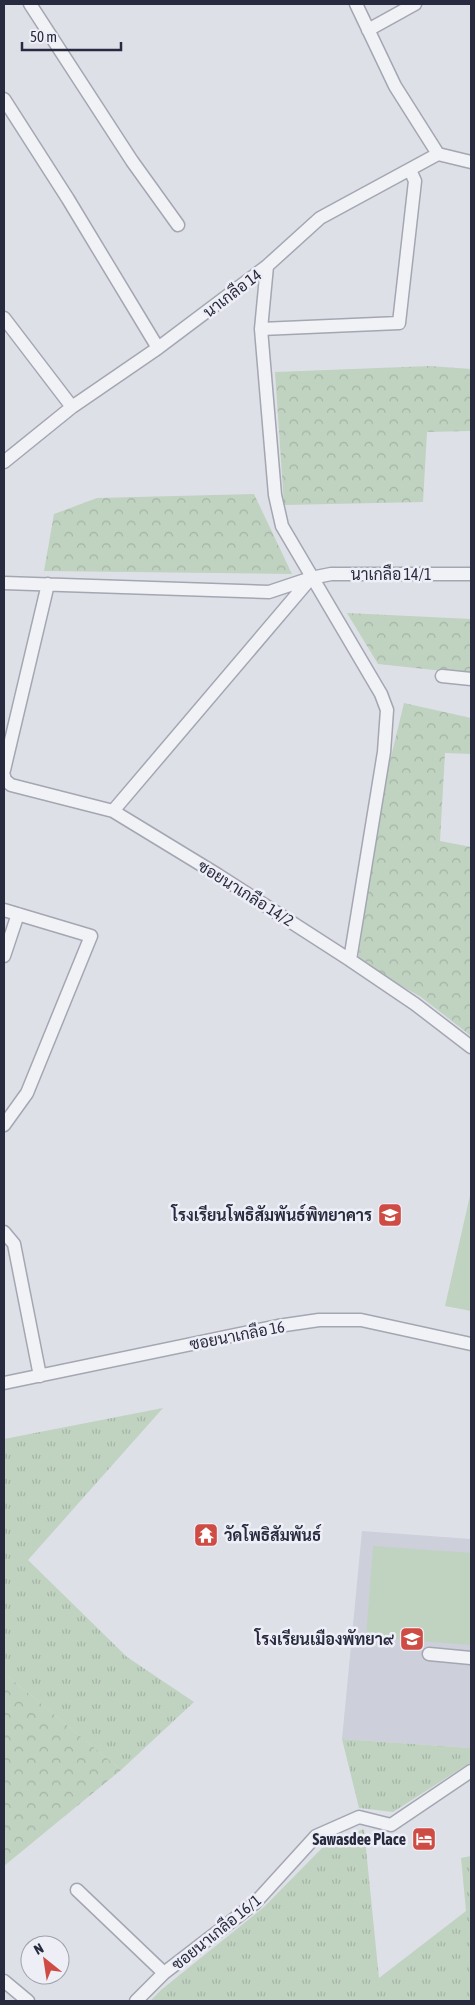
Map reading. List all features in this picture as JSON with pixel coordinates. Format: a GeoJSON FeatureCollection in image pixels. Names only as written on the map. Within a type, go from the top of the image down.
{"type":"FeatureCollection","features":[{"type":"Feature","properties":{"kind":"street"},"geometry":{"type":"LineString","coordinates":[[30,4],[132,161],[178,225]]}},
{"type":"Feature","properties":{"kind":"street"},"geometry":{"type":"LineString","coordinates":[[356,4],[395,86],[438,154],[471,162]]}},
{"type":"Feature","properties":{"kind":"street"},"geometry":{"type":"LineString","coordinates":[[368,30],[415,4]]}},
{"type":"Feature","properties":{"kind":"street"},"geometry":{"type":"LineString","coordinates":[[4,99],[68,199],[158,348]]}},
{"type":"Feature","properties":{"kind":"street","name":"นาเกลือ 14"},"geometry":{"type":"LineString","coordinates":[[4,462],[72,407],[158,348],[267,266],[320,218],[438,154]]}},
{"type":"Feature","properties":{"kind":"street"},"geometry":{"type":"LineString","coordinates":[[261,329],[400,323],[416,181],[410,170]]}},
{"type":"Feature","properties":{"kind":"street"},"geometry":{"type":"LineString","coordinates":[[267,266],[261,329],[275,495],[282,526],[380,694],[387,710],[384,752],[350,960]]}},
{"type":"Feature","properties":{"kind":"street"},"geometry":{"type":"LineString","coordinates":[[4,318],[72,407]]}},
{"type":"Feature","properties":{"kind":"street","name":"นาเกลือ 14/1"},"geometry":{"type":"LineString","coordinates":[[4,583],[269,592],[311,578],[331,574],[471,574]]}},
{"type":"Feature","properties":{"kind":"street"},"geometry":{"type":"LineString","coordinates":[[113,811],[311,578]]}},
{"type":"Feature","properties":{"kind":"street"},"geometry":{"type":"LineString","coordinates":[[4,770],[48,584]]}},
{"type":"Feature","properties":{"kind":"street"},"geometry":{"type":"LineString","coordinates":[[442,676],[471,679]]}},
{"type":"Feature","properties":{"kind":"street","name":"ซอยนาเกลือ 14/2"},"geometry":{"type":"LineString","coordinates":[[4,776],[5,780],[11,785],[113,811],[350,960],[415,1004],[471,1047]]}},
{"type":"Feature","properties":{"kind":"street"},"geometry":{"type":"LineString","coordinates":[[4,910],[91,936],[27,1093],[4,1125]]}},
{"type":"Feature","properties":{"kind":"street"},"geometry":{"type":"LineString","coordinates":[[4,956],[18,914]]}},
{"type":"Feature","properties":{"kind":"street"},"geometry":{"type":"LineString","coordinates":[[4,1232],[14,1244],[40,1376]]}},
{"type":"Feature","properties":{"kind":"street","name":"ซอยนาเกลือ 16"},"geometry":{"type":"LineString","coordinates":[[4,1382],[278,1326],[319,1320],[360,1320],[471,1344]]}},
{"type":"Feature","properties":{"kind":"street"},"geometry":{"type":"LineString","coordinates":[[429,1654],[471,1658]]}},
{"type":"Feature","properties":{"kind":"street","name":"ซอยนาเกลือ 16/1"},"geometry":{"type":"LineString","coordinates":[[136,2001],[164,1974],[255,1903],[316,1836],[359,1817],[391,1825],[471,1771]]}},
{"type":"Feature","properties":{"kind":"street"},"geometry":{"type":"LineString","coordinates":[[77,1890],[164,1974]]}},
{"type":"Feature","properties":{"kind":"street"},"geometry":{"type":"LineString","coordinates":[[4,1980],[28,2001]]}},
{"type":"Feature","properties":{"kind":"shaded area","name":"โรงเรียนเมืองพัทยา๙"},"geometry":{"type":"Polygon","coordinates":[[[362,1531],[471,1539],[471,1748],[342,1739],[362,1531]]]}},
{"type":"Feature","properties":{"kind":"green space"},"geometry":{"type":"Polygon","coordinates":[[[430,366],[471,369],[471,431],[427,432],[423,502],[284,505],[275,372],[430,366]]]}},
{"type":"Feature","properties":{"kind":"green space"},"geometry":{"type":"Polygon","coordinates":[[[254,494],[292,574],[44,571],[54,514],[97,498],[254,494]]]}},
{"type":"Feature","properties":{"kind":"green space"},"geometry":{"type":"Polygon","coordinates":[[[347,613],[471,619],[471,674],[378,664],[347,613]]]}},
{"type":"Feature","properties":{"kind":"green space"},"geometry":{"type":"Polygon","coordinates":[[[404,703],[471,718],[471,754],[445,753],[440,841],[471,847],[471,1036],[421,997],[358,961],[377,815],[404,703]]]}},
{"type":"Feature","properties":{"kind":"green space"},"geometry":{"type":"Polygon","coordinates":[[[471,1191],[471,1311],[445,1306],[471,1191]]]}},
{"type":"Feature","properties":{"kind":"green space"},"geometry":{"type":"Polygon","coordinates":[[[163,1408],[28,1560],[127,1657],[194,1702],[121,1770],[4,1673],[4,1439],[163,1408]]]}},
{"type":"Feature","properties":{"kind":"green space"},"geometry":{"type":"Polygon","coordinates":[[[373,1546],[471,1553],[471,1645],[366,1637],[373,1546]]]}},
{"type":"Feature","properties":{"kind":"green space"},"geometry":{"type":"Polygon","coordinates":[[[4,1673],[121,1770],[4,1866],[4,1673]]]}},
{"type":"Feature","properties":{"kind":"green space"},"geometry":{"type":"Polygon","coordinates":[[[342,1739],[471,1748],[471,1762],[393,1812],[359,1808],[342,1739]]]}},
{"type":"Feature","properties":{"kind":"green space"},"geometry":{"type":"Polygon","coordinates":[[[364,1829],[379,1978],[466,1911],[461,1858],[471,1856],[471,2001],[150,2001],[264,1907],[326,1844],[364,1829]]]}},
{"type":"Feature","properties":{"kind":"place","name":"โรงเรียนโพธิสัมพันธ์พิทยาคาร"},"geometry":{"type":"Point","coordinates":[390,1215]}},
{"type":"Feature","properties":{"kind":"place","name":"วัดโพธิสัมพันธ์"},"geometry":{"type":"Point","coordinates":[206,1535]}},
{"type":"Feature","properties":{"kind":"place","name":"โรงเรียนเมืองพัทยา๙"},"geometry":{"type":"Point","coordinates":[412,1639]}},
{"type":"Feature","properties":{"kind":"place","name":"Sawasdee Place"},"geometry":{"type":"Point","coordinates":[424,1839]}}]}
